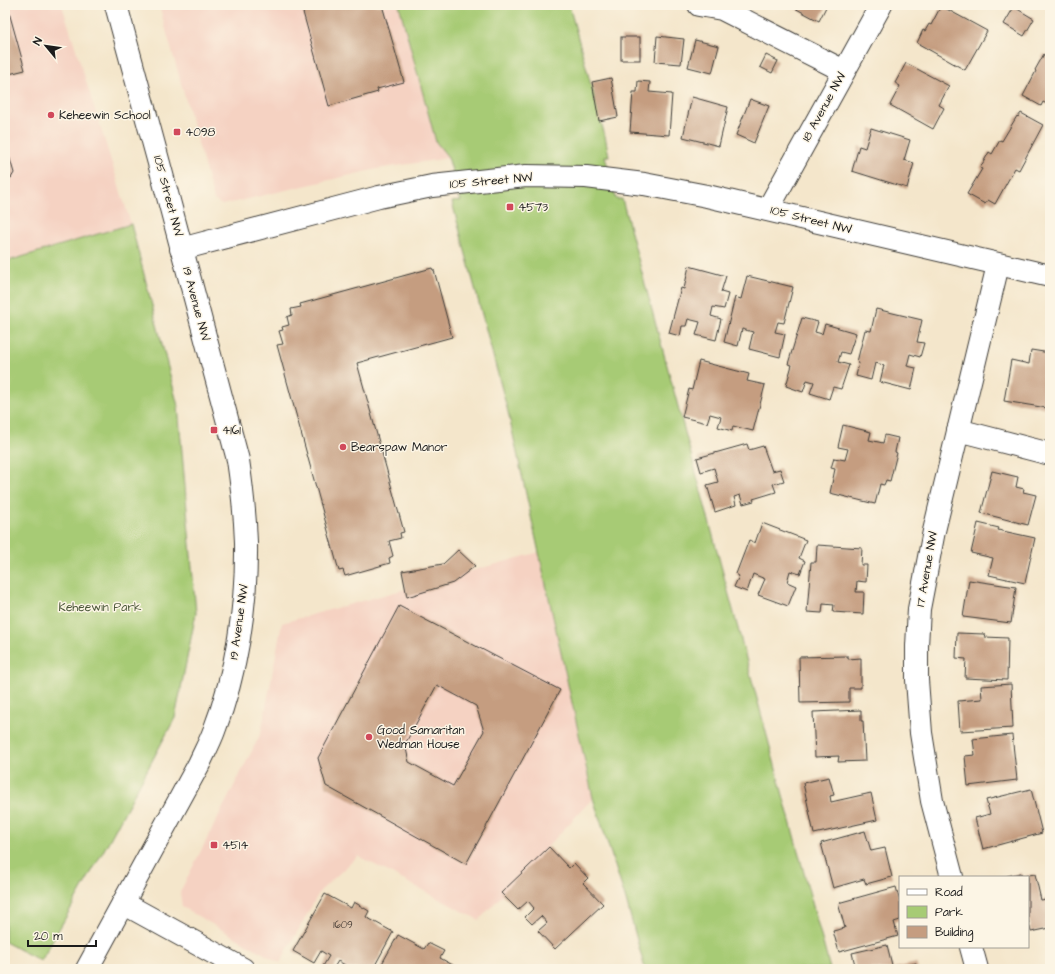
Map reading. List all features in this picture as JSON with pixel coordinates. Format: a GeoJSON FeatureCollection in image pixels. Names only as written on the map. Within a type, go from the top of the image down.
{"type":"FeatureCollection","features":[{"type":"Feature","properties":{"kind":"street","name":"105 Street NW"},"geometry":{"type":"LineString","coordinates":[[116,5],[181,249],[379,197],[432,186],[526,176],[586,177],[637,183],[768,209],[998,265],[1050,276]]}},
{"type":"Feature","properties":{"kind":"street"},"geometry":{"type":"LineString","coordinates":[[699,5],[722,9],[844,71]]}},
{"type":"Feature","properties":{"kind":"street","name":"18 Avenue NW"},"geometry":{"type":"LineString","coordinates":[[768,209],[881,5]]}},
{"type":"Feature","properties":{"kind":"street","name":"19 Avenue NW"},"geometry":{"type":"LineString","coordinates":[[87,969],[199,764],[214,731],[235,661],[242,617],[246,581],[246,542],[238,460],[181,249]]}},
{"type":"Feature","properties":{"kind":"street","name":"17 Avenue NW"},"geometry":{"type":"LineString","coordinates":[[952,876],[932,801],[925,767],[920,733],[917,646],[920,609],[934,531],[998,265]]}},
{"type":"Feature","properties":{"kind":"street"},"geometry":{"type":"LineString","coordinates":[[958,430],[1050,454]]}},
{"type":"Feature","properties":{"kind":"street"},"geometry":{"type":"LineString","coordinates":[[124,903],[243,969]]}},
{"type":"Feature","properties":{"kind":"street"},"geometry":{"type":"LineString","coordinates":[[971,948],[977,969]]}},
{"type":"Feature","properties":{"kind":"shaded area","name":"Keheewin School"},"geometry":{"type":"Polygon","coordinates":[[[5,5],[62,5],[131,224],[5,262],[5,5]]]}},
{"type":"Feature","properties":{"kind":"shaded area"},"geometry":{"type":"Polygon","coordinates":[[[159,5],[406,5],[448,158],[377,169],[222,205],[214,200],[159,5]]]}},
{"type":"Feature","properties":{"kind":"shaded area"},"geometry":{"type":"Polygon","coordinates":[[[540,552],[593,798],[479,920],[358,856],[320,891],[280,963],[182,907],[180,892],[261,733],[282,623],[540,552]]]}},
{"type":"Feature","properties":{"kind":"green space"},"geometry":{"type":"Polygon","coordinates":[[[399,5],[569,5],[605,136],[609,156],[605,156],[616,199],[622,199],[830,969],[645,969],[626,900],[593,798],[508,412],[452,202],[461,201],[448,157],[436,142],[399,5]]]}},
{"type":"Feature","properties":{"kind":"green space","name":"Keheewin Park"},"geometry":{"type":"Polygon","coordinates":[[[131,224],[178,406],[196,613],[175,718],[109,841],[41,961],[5,942],[5,262],[131,224]]]}},
{"type":"Feature","properties":{"kind":"building"},"geometry":{"type":"Polygon","coordinates":[[[5,5],[7,5],[25,70],[5,75],[5,5]]]}},
{"type":"Feature","properties":{"kind":"building"},"geometry":{"type":"Polygon","coordinates":[[[301,5],[382,5],[404,82],[377,89],[378,92],[329,106],[301,5]]]}},
{"type":"Feature","properties":{"kind":"building"},"geometry":{"type":"Polygon","coordinates":[[[789,5],[827,5],[819,21],[789,5]]]}},
{"type":"Feature","properties":{"kind":"building"},"geometry":{"type":"Polygon","coordinates":[[[987,5],[997,5],[995,9],[987,5]]]}},
{"type":"Feature","properties":{"kind":"building"},"geometry":{"type":"Polygon","coordinates":[[[941,6],[987,31],[965,70],[917,43],[923,30],[925,31],[929,24],[931,25],[941,6]]]}},
{"type":"Feature","properties":{"kind":"building"},"geometry":{"type":"Polygon","coordinates":[[[1014,7],[1034,19],[1024,36],[1004,24],[1014,7]]]}},
{"type":"Feature","properties":{"kind":"building"},"geometry":{"type":"Polygon","coordinates":[[[657,36],[684,39],[681,64],[655,62],[657,36]]]}},
{"type":"Feature","properties":{"kind":"building"},"geometry":{"type":"Polygon","coordinates":[[[621,37],[640,37],[640,60],[621,60],[621,37]]]}},
{"type":"Feature","properties":{"kind":"building"},"geometry":{"type":"Polygon","coordinates":[[[695,40],[719,46],[712,73],[688,67],[695,40]]]}},
{"type":"Feature","properties":{"kind":"building"},"geometry":{"type":"Polygon","coordinates":[[[1050,53],[1050,103],[1049,105],[1043,102],[1041,106],[1023,96],[1044,54],[1048,56],[1050,53]]]}},
{"type":"Feature","properties":{"kind":"building"},"geometry":{"type":"Polygon","coordinates":[[[766,55],[778,61],[772,73],[760,67],[766,55]]]}},
{"type":"Feature","properties":{"kind":"building"},"geometry":{"type":"Polygon","coordinates":[[[906,63],[949,86],[939,105],[944,108],[933,129],[890,105],[900,86],[895,83],[906,63]]]}},
{"type":"Feature","properties":{"kind":"building"},"geometry":{"type":"Polygon","coordinates":[[[611,78],[618,117],[599,121],[592,82],[611,78]]]}},
{"type":"Feature","properties":{"kind":"building"},"geometry":{"type":"Polygon","coordinates":[[[638,81],[650,82],[649,92],[672,94],[669,135],[630,132],[633,92],[637,92],[638,81]]]}},
{"type":"Feature","properties":{"kind":"building"},"geometry":{"type":"Polygon","coordinates":[[[692,97],[728,107],[719,146],[683,137],[692,97]]]}},
{"type":"Feature","properties":{"kind":"building"},"geometry":{"type":"Polygon","coordinates":[[[750,99],[769,106],[754,143],[736,135],[750,99]]]}},
{"type":"Feature","properties":{"kind":"building"},"geometry":{"type":"Polygon","coordinates":[[[1021,113],[1043,125],[1019,170],[1015,168],[995,204],[988,200],[985,204],[967,194],[982,169],[980,168],[989,152],[992,154],[1000,140],[1002,141],[1017,116],[1018,117],[1021,113]]]}},
{"type":"Feature","properties":{"kind":"building"},"geometry":{"type":"Polygon","coordinates":[[[871,128],[910,140],[904,160],[914,163],[907,188],[852,171],[859,146],[865,148],[871,128]]]}},
{"type":"Feature","properties":{"kind":"building"},"geometry":{"type":"Polygon","coordinates":[[[5,142],[14,173],[11,178],[5,180],[5,142]]]}},
{"type":"Feature","properties":{"kind":"building"},"geometry":{"type":"Polygon","coordinates":[[[689,266],[726,276],[721,292],[728,294],[724,309],[713,307],[711,316],[721,319],[716,340],[696,335],[700,322],[688,319],[686,326],[682,326],[680,336],[669,333],[681,288],[684,289],[689,266]]]}},
{"type":"Feature","properties":{"kind":"building","name":"Bearspaw Manor"},"geometry":{"type":"Polygon","coordinates":[[[432,268],[434,270],[452,337],[357,363],[404,532],[400,533],[401,538],[389,541],[393,556],[389,558],[390,563],[345,576],[343,570],[339,571],[277,345],[283,344],[279,331],[283,330],[282,327],[289,325],[287,317],[292,315],[291,309],[301,307],[300,304],[432,268]]]}},
{"type":"Feature","properties":{"kind":"building"},"geometry":{"type":"Polygon","coordinates":[[[747,276],[793,287],[784,323],[778,322],[775,332],[785,334],[780,357],[749,349],[753,332],[742,329],[738,346],[724,342],[735,297],[741,299],[747,276]]]}},
{"type":"Feature","properties":{"kind":"building"},"geometry":{"type":"Polygon","coordinates":[[[876,309],[922,320],[917,342],[924,343],[920,357],[910,354],[907,366],[916,368],[911,390],[880,382],[884,365],[875,363],[871,380],[856,376],[859,363],[857,362],[865,330],[871,331],[876,309]]]}},
{"type":"Feature","properties":{"kind":"building"},"geometry":{"type":"Polygon","coordinates":[[[802,318],[818,322],[815,332],[822,334],[825,324],[856,333],[849,354],[841,352],[838,362],[849,365],[841,389],[833,387],[829,399],[810,393],[814,382],[807,380],[803,392],[786,386],[792,365],[788,364],[802,318]]]}},
{"type":"Feature","properties":{"kind":"building"},"geometry":{"type":"Polygon","coordinates":[[[1031,350],[1050,353],[1050,391],[1047,408],[1004,401],[1011,360],[1029,364],[1031,350]]]}},
{"type":"Feature","properties":{"kind":"building"},"geometry":{"type":"Polygon","coordinates":[[[699,361],[749,374],[747,381],[765,385],[753,431],[733,426],[732,431],[718,427],[721,417],[710,414],[707,423],[682,417],[689,389],[692,390],[699,361]]]}},
{"type":"Feature","properties":{"kind":"building"},"geometry":{"type":"Polygon","coordinates":[[[843,425],[871,432],[869,440],[883,443],[885,435],[898,438],[895,452],[897,453],[890,481],[886,480],[884,485],[880,484],[875,504],[830,493],[835,469],[831,468],[834,458],[845,460],[848,449],[838,447],[843,425]]]}},
{"type":"Feature","properties":{"kind":"building"},"geometry":{"type":"Polygon","coordinates":[[[747,444],[749,450],[763,446],[772,471],[780,469],[784,481],[773,484],[776,492],[753,499],[754,501],[743,504],[740,495],[734,497],[736,505],[715,512],[707,485],[718,482],[714,468],[701,472],[697,458],[747,444]]]}},
{"type":"Feature","properties":{"kind":"building"},"geometry":{"type":"Polygon","coordinates":[[[992,471],[1018,477],[1016,487],[1024,489],[1023,492],[1036,495],[1028,525],[981,513],[992,471]]]}},
{"type":"Feature","properties":{"kind":"building"},"geometry":{"type":"Polygon","coordinates":[[[762,523],[806,540],[799,558],[805,561],[800,574],[790,571],[787,582],[796,586],[788,606],[758,595],[765,579],[753,574],[747,592],[734,587],[739,576],[736,574],[749,540],[755,543],[762,523]]]}},
{"type":"Feature","properties":{"kind":"building"},"geometry":{"type":"Polygon","coordinates":[[[978,523],[999,528],[998,530],[1035,538],[1025,583],[989,575],[993,558],[971,553],[978,523]]]}},
{"type":"Feature","properties":{"kind":"building"},"geometry":{"type":"Polygon","coordinates":[[[817,545],[862,548],[861,565],[867,565],[866,582],[857,581],[856,592],[864,592],[863,614],[833,612],[834,605],[823,604],[822,613],[807,612],[811,562],[816,562],[817,545]]]}},
{"type":"Feature","properties":{"kind":"building"},"geometry":{"type":"Polygon","coordinates":[[[458,550],[475,566],[453,583],[407,597],[402,571],[443,564],[458,550]]]}},
{"type":"Feature","properties":{"kind":"building"},"geometry":{"type":"Polygon","coordinates":[[[969,580],[1016,587],[1011,623],[963,617],[969,580]]]}},
{"type":"Feature","properties":{"kind":"building","name":"Good Samaritan Wedman House"},"geometry":{"type":"Polygon","coordinates":[[[399,606],[560,690],[466,864],[326,786],[318,758],[399,606]],[[437,685],[405,744],[409,762],[453,786],[484,731],[476,706],[437,685]]]}},
{"type":"Feature","properties":{"kind":"building"},"geometry":{"type":"Polygon","coordinates":[[[957,633],[984,634],[985,637],[1008,638],[1007,680],[965,678],[966,659],[956,658],[957,633]]]}},
{"type":"Feature","properties":{"kind":"building"},"geometry":{"type":"Polygon","coordinates":[[[848,656],[848,659],[861,658],[861,688],[849,688],[849,702],[800,703],[799,657],[848,656]]]}},
{"type":"Feature","properties":{"kind":"building"},"geometry":{"type":"Polygon","coordinates":[[[1011,684],[1013,728],[960,731],[958,701],[982,699],[981,686],[1011,684]]]}},
{"type":"Feature","properties":{"kind":"building"},"geometry":{"type":"Polygon","coordinates":[[[861,710],[865,761],[838,762],[839,756],[815,757],[813,712],[861,710]]]}},
{"type":"Feature","properties":{"kind":"building"},"geometry":{"type":"Polygon","coordinates":[[[1012,735],[1017,780],[968,786],[965,756],[975,755],[973,739],[1012,735]]]}},
{"type":"Feature","properties":{"kind":"building"},"geometry":{"type":"Polygon","coordinates":[[[829,777],[834,795],[830,796],[831,802],[871,793],[877,820],[814,834],[803,783],[829,777]]]}},
{"type":"Feature","properties":{"kind":"building"},"geometry":{"type":"Polygon","coordinates":[[[1031,789],[1042,833],[983,849],[975,818],[990,814],[986,800],[1031,789]]]}},
{"type":"Feature","properties":{"kind":"building"},"geometry":{"type":"Polygon","coordinates":[[[865,831],[871,851],[885,848],[892,877],[866,884],[864,879],[833,888],[821,843],[865,831]]]}},
{"type":"Feature","properties":{"kind":"building"},"geometry":{"type":"Polygon","coordinates":[[[549,847],[569,868],[574,863],[588,878],[583,883],[603,904],[555,949],[538,931],[547,923],[541,916],[532,924],[525,917],[534,908],[528,901],[518,910],[501,893],[549,847]]]}},
{"type":"Feature","properties":{"kind":"building"},"geometry":{"type":"Polygon","coordinates":[[[1021,873],[1022,876],[1007,876],[1021,873]]]}},
{"type":"Feature","properties":{"kind":"building"},"geometry":{"type":"Polygon","coordinates":[[[1035,874],[1041,900],[1047,899],[1050,912],[1050,928],[1031,932],[1029,923],[1029,876],[1023,876],[1035,874]]]}},
{"type":"Feature","properties":{"kind":"building"},"geometry":{"type":"Polygon","coordinates":[[[896,887],[899,898],[899,920],[894,922],[898,936],[839,952],[833,931],[845,928],[838,903],[896,887]]]}},
{"type":"Feature","properties":{"kind":"building"},"geometry":{"type":"Polygon","coordinates":[[[325,894],[351,908],[354,902],[369,911],[366,917],[393,932],[373,969],[343,969],[345,965],[338,961],[333,969],[324,969],[322,968],[329,956],[321,951],[314,963],[293,951],[325,894]]]}},
{"type":"Feature","properties":{"kind":"building"},"geometry":{"type":"Polygon","coordinates":[[[398,935],[424,949],[428,943],[444,951],[440,958],[460,969],[379,969],[398,935]]]}},
{"type":"Feature","properties":{"kind":"building"},"geometry":{"type":"Polygon","coordinates":[[[887,945],[893,969],[856,969],[852,953],[887,945]]]}},
{"type":"Feature","properties":{"kind":"building"},"geometry":{"type":"Polygon","coordinates":[[[916,963],[918,969],[895,969],[895,968],[916,963]]]}},
{"type":"Feature","properties":{"kind":"place","name":"Keheewin School"},"geometry":{"type":"Point","coordinates":[51,115]}},
{"type":"Feature","properties":{"kind":"place","name":"4098"},"geometry":{"type":"Point","coordinates":[177,132]}},
{"type":"Feature","properties":{"kind":"place","name":"4573"},"geometry":{"type":"Point","coordinates":[510,207]}},
{"type":"Feature","properties":{"kind":"place","name":"4161"},"geometry":{"type":"Point","coordinates":[214,430]}},
{"type":"Feature","properties":{"kind":"place","name":"Bearspaw Manor"},"geometry":{"type":"Point","coordinates":[343,447]}},
{"type":"Feature","properties":{"kind":"place","name":"Good Samaritan Wedman House"},"geometry":{"type":"Point","coordinates":[369,737]}},
{"type":"Feature","properties":{"kind":"place","name":"4514"},"geometry":{"type":"Point","coordinates":[214,845]}}]}
